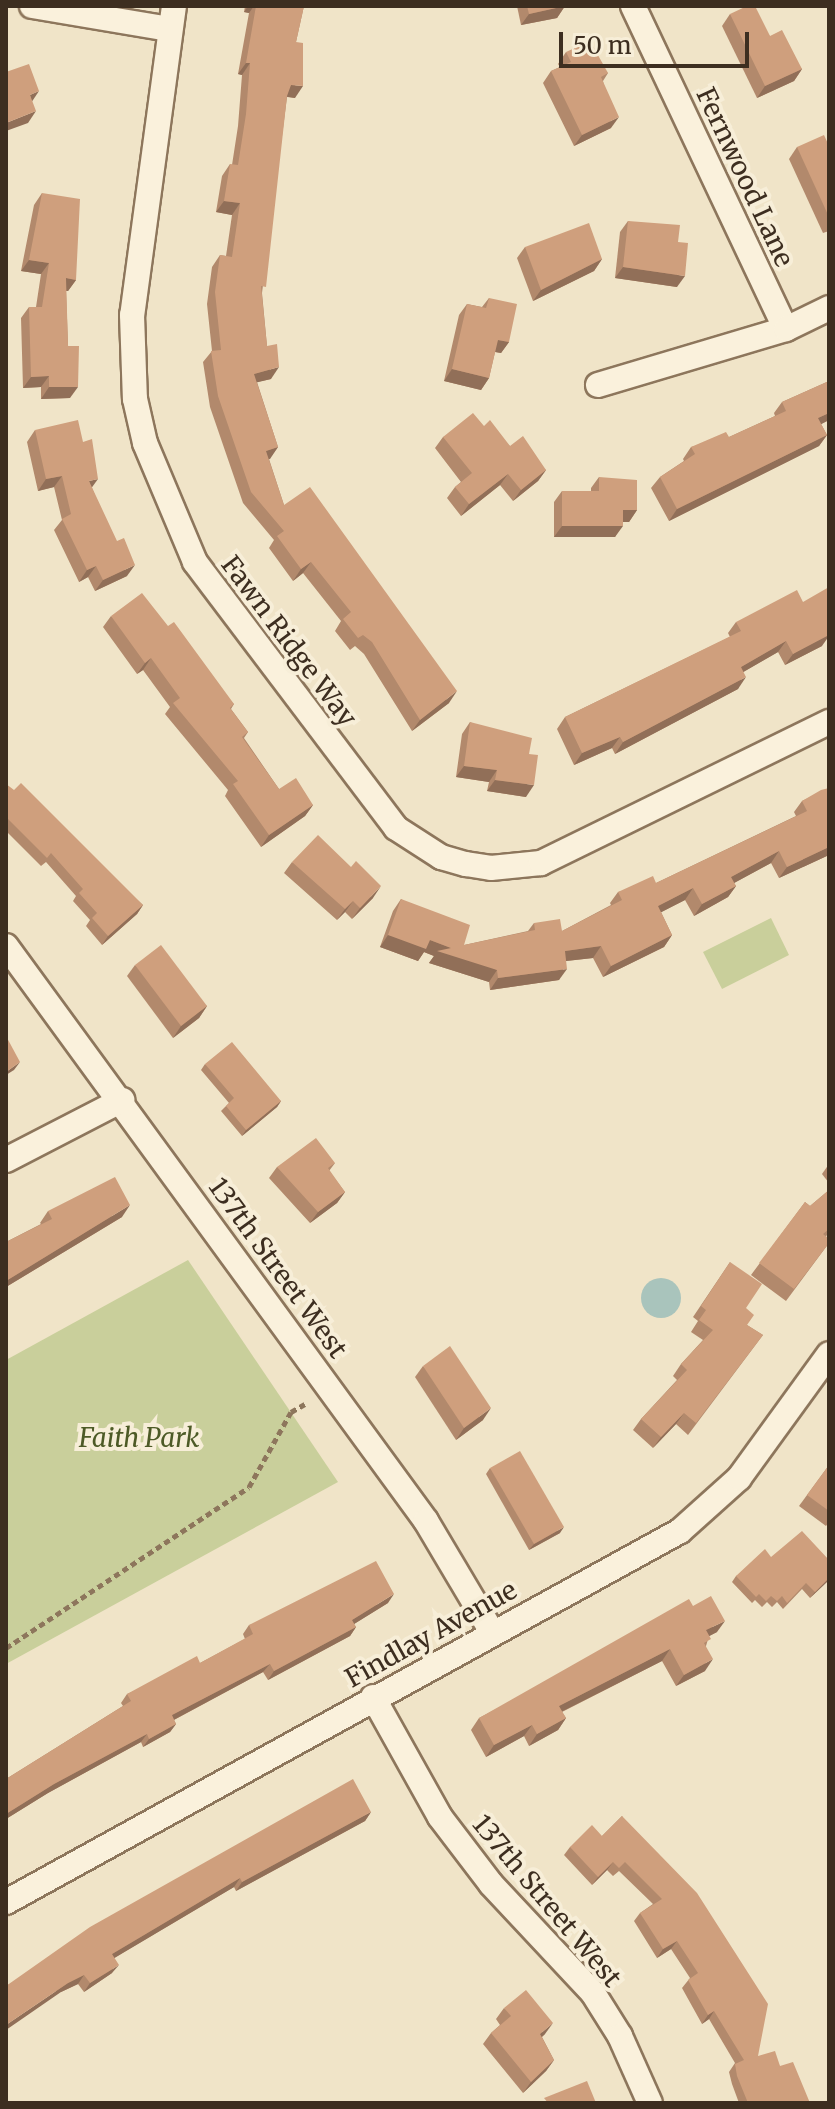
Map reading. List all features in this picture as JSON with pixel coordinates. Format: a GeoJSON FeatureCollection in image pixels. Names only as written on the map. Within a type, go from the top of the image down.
{"type":"FeatureCollection","features":[{"type":"Feature","properties":{"kind":"street"},"geometry":{"type":"LineString","coordinates":[[32,6],[172,17]]}},
{"type":"Feature","properties":{"kind":"street","name":"Fernwood Lane"},"geometry":{"type":"LineString","coordinates":[[633,6],[786,329]]}},
{"type":"Feature","properties":{"kind":"street","name":"Fawn Ridge Way"},"geometry":{"type":"LineString","coordinates":[[172,17],[132,315],[135,399],[145,443],[195,562],[396,828],[441,857],[466,864],[491,868],[541,863],[829,722]]}},
{"type":"Feature","properties":{"kind":"street"},"geometry":{"type":"LineString","coordinates":[[598,385],[786,329],[829,308]]}},
{"type":"Feature","properties":{"kind":"street","name":"137th Street West"},"geometry":{"type":"LineString","coordinates":[[6,946],[122,1100],[426,1521],[492,1632]]}},
{"type":"Feature","properties":{"kind":"street"},"geometry":{"type":"LineString","coordinates":[[6,1160],[122,1100]]}},
{"type":"Feature","properties":{"kind":"street","name":"Findlay Avenue"},"geometry":{"type":"LineString","coordinates":[[6,1902],[700,1515],[739,1478],[829,1354]]}},
{"type":"Feature","properties":{"kind":"street","name":"137th Street West"},"geometry":{"type":"LineString","coordinates":[[373,1697],[440,1817],[491,1884],[593,1993],[620,2036],[650,2103]]}},
{"type":"Feature","properties":{"kind":"path"},"geometry":{"type":"LineString","coordinates":[[6,1648],[69,1611],[249,1487],[291,1412],[305,1404]]}},
{"type":"Feature","properties":{"kind":"green space"},"geometry":{"type":"Polygon","coordinates":[[[771,918],[789,955],[722,989],[703,952],[771,918]]]}},
{"type":"Feature","properties":{"kind":"green space","name":"Faith Park"},"geometry":{"type":"Polygon","coordinates":[[[188,1260],[338,1482],[6,1664],[6,1360],[188,1260]]]}},
{"type":"Feature","properties":{"kind":"water"},"geometry":{"type":"Polygon","coordinates":[[[661,1278],[675,1284],[681,1298],[675,1312],[661,1318],[647,1312],[641,1298],[647,1284],[661,1278]]]}},
{"type":"Feature","properties":{"kind":"building"},"geometry":{"type":"Polygon","coordinates":[[[256,6],[304,6],[296,42],[303,43],[303,86],[291,85],[287,96],[266,287],[261,286],[267,346],[277,344],[279,367],[254,374],[278,447],[266,451],[284,505],[310,487],[457,691],[420,720],[372,642],[363,635],[358,638],[343,619],[351,612],[311,562],[301,569],[277,536],[284,531],[251,492],[218,396],[211,351],[221,350],[215,292],[220,255],[232,257],[240,203],[224,201],[230,164],[238,165],[250,63],[246,63],[256,6]]]}},
{"type":"Feature","properties":{"kind":"building"},"geometry":{"type":"Polygon","coordinates":[[[527,6],[565,6],[529,14],[527,6]]]}},
{"type":"Feature","properties":{"kind":"building"},"geometry":{"type":"Polygon","coordinates":[[[747,6],[755,6],[770,36],[782,30],[802,69],[765,86],[730,14],[747,6]]]}},
{"type":"Feature","properties":{"kind":"building"},"geometry":{"type":"Polygon","coordinates":[[[590,41],[608,73],[601,77],[619,117],[582,135],[551,71],[571,62],[566,52],[590,41]]]}},
{"type":"Feature","properties":{"kind":"building"},"geometry":{"type":"Polygon","coordinates":[[[29,64],[39,91],[30,95],[36,111],[6,123],[6,72],[29,64]]]}},
{"type":"Feature","properties":{"kind":"building"},"geometry":{"type":"Polygon","coordinates":[[[824,135],[829,146],[829,217],[797,147],[824,135]]]}},
{"type":"Feature","properties":{"kind":"building"},"geometry":{"type":"Polygon","coordinates":[[[42,193],[80,199],[76,280],[66,278],[68,346],[79,346],[78,387],[49,387],[49,376],[31,377],[29,307],[42,307],[49,263],[29,260],[42,193]]]}},
{"type":"Feature","properties":{"kind":"building"},"geometry":{"type":"Polygon","coordinates":[[[628,221],[680,225],[678,242],[688,243],[685,276],[623,267],[628,221]]]}},
{"type":"Feature","properties":{"kind":"building"},"geometry":{"type":"Polygon","coordinates":[[[589,223],[602,259],[541,290],[525,247],[589,223]]]}},
{"type":"Feature","properties":{"kind":"building"},"geometry":{"type":"Polygon","coordinates":[[[489,298],[517,304],[509,342],[498,340],[489,378],[452,369],[467,304],[486,308],[489,298]]]}},
{"type":"Feature","properties":{"kind":"building"},"geometry":{"type":"Polygon","coordinates":[[[829,381],[829,413],[818,418],[827,435],[677,509],[660,477],[695,454],[691,447],[726,432],[729,437],[786,411],[782,402],[829,381]]]}},
{"type":"Feature","properties":{"kind":"building"},"geometry":{"type":"Polygon","coordinates":[[[473,413],[484,426],[490,420],[510,446],[523,436],[546,470],[521,490],[508,474],[469,504],[455,487],[472,473],[443,437],[473,413]]]}},
{"type":"Feature","properties":{"kind":"building"},"geometry":{"type":"Polygon","coordinates":[[[78,420],[83,442],[92,439],[98,479],[89,481],[117,541],[124,538],[135,565],[103,580],[96,566],[87,570],[62,519],[71,514],[62,476],[46,479],[35,430],[78,420]]]}},
{"type":"Feature","properties":{"kind":"building"},"geometry":{"type":"Polygon","coordinates":[[[599,477],[637,480],[637,510],[623,510],[623,526],[562,526],[562,491],[599,491],[599,477]]]}},
{"type":"Feature","properties":{"kind":"building"},"geometry":{"type":"Polygon","coordinates":[[[829,587],[829,635],[793,654],[786,641],[741,667],[746,677],[623,742],[620,737],[582,753],[565,717],[741,631],[736,622],[797,590],[803,602],[829,587]]]}},
{"type":"Feature","properties":{"kind":"building"},"geometry":{"type":"Polygon","coordinates":[[[142,593],[168,626],[174,622],[234,704],[230,708],[248,732],[242,737],[279,789],[296,778],[313,805],[269,835],[233,784],[238,781],[173,703],[180,698],[151,658],[145,663],[111,616],[142,593]]]}},
{"type":"Feature","properties":{"kind":"building"},"geometry":{"type":"Polygon","coordinates":[[[470,722],[532,738],[529,754],[538,755],[534,785],[495,780],[497,770],[464,766],[470,722]]]}},
{"type":"Feature","properties":{"kind":"building"},"geometry":{"type":"Polygon","coordinates":[[[21,783],[143,905],[108,936],[92,918],[97,913],[79,893],[83,889],[51,853],[47,858],[6,817],[6,784],[14,790],[21,783]]]}},
{"type":"Feature","properties":{"kind":"building"},"geometry":{"type":"Polygon","coordinates":[[[829,788],[829,847],[787,867],[779,851],[731,877],[736,886],[702,904],[693,888],[658,906],[672,935],[611,966],[601,946],[565,951],[567,969],[498,978],[497,970],[437,951],[451,948],[430,940],[426,949],[388,935],[401,899],[470,925],[464,945],[535,930],[534,923],[560,919],[562,931],[622,900],[618,892],[653,876],[656,883],[807,811],[802,801],[829,788]]]}},
{"type":"Feature","properties":{"kind":"building"},"geometry":{"type":"Polygon","coordinates":[[[318,835],[351,867],[356,861],[381,886],[360,908],[353,901],[345,909],[292,862],[318,835]]]}},
{"type":"Feature","properties":{"kind":"building"},"geometry":{"type":"Polygon","coordinates":[[[161,945],[207,1006],[181,1026],[135,965],[161,945]]]}},
{"type":"Feature","properties":{"kind":"building"},"geometry":{"type":"Polygon","coordinates":[[[6,1036],[20,1062],[6,1072],[6,1036]]]}},
{"type":"Feature","properties":{"kind":"building"},"geometry":{"type":"Polygon","coordinates":[[[232,1042],[281,1101],[246,1130],[226,1106],[234,1098],[205,1064],[232,1042]]]}},
{"type":"Feature","properties":{"kind":"building"},"geometry":{"type":"Polygon","coordinates":[[[316,1138],[335,1163],[328,1168],[345,1192],[318,1212],[277,1167],[316,1138]]]}},
{"type":"Feature","properties":{"kind":"building"},"geometry":{"type":"Polygon","coordinates":[[[115,1177],[130,1205],[6,1281],[6,1242],[52,1219],[48,1211],[115,1177]]]}},
{"type":"Feature","properties":{"kind":"building"},"geometry":{"type":"Polygon","coordinates":[[[829,1190],[829,1229],[823,1234],[829,1243],[794,1289],[759,1263],[805,1202],[810,1206],[829,1190]]]}},
{"type":"Feature","properties":{"kind":"building"},"geometry":{"type":"Polygon","coordinates":[[[730,1262],[762,1284],[746,1308],[754,1315],[747,1325],[763,1335],[696,1423],[684,1413],[661,1437],[641,1419],[687,1370],[681,1364],[713,1330],[699,1320],[706,1310],[701,1306],[730,1262]]]}},
{"type":"Feature","properties":{"kind":"building"},"geometry":{"type":"Polygon","coordinates":[[[450,1346],[491,1408],[464,1428],[423,1366],[450,1346]]]}},
{"type":"Feature","properties":{"kind":"building"},"geometry":{"type":"Polygon","coordinates":[[[520,1451],[564,1527],[534,1544],[490,1468],[520,1451]]]}},
{"type":"Feature","properties":{"kind":"building"},"geometry":{"type":"Polygon","coordinates":[[[829,1465],[829,1511],[807,1495],[829,1465]]]}},
{"type":"Feature","properties":{"kind":"building"},"geometry":{"type":"Polygon","coordinates":[[[802,1531],[829,1560],[829,1578],[815,1592],[806,1583],[787,1603],[782,1596],[777,1601],[771,1596],[766,1601],[759,1594],[756,1597],[736,1576],[765,1549],[771,1557],[802,1531]]]}},
{"type":"Feature","properties":{"kind":"building"},"geometry":{"type":"Polygon","coordinates":[[[376,1561],[394,1594],[352,1620],[356,1627],[274,1671],[270,1664],[172,1715],[176,1724],[149,1739],[147,1734],[54,1784],[6,1814],[6,1779],[131,1701],[127,1694],[197,1656],[200,1663],[253,1634],[249,1625],[376,1561]]]}},
{"type":"Feature","properties":{"kind":"building"},"geometry":{"type":"Polygon","coordinates":[[[711,1596],[725,1621],[706,1630],[711,1639],[704,1643],[713,1659],[684,1675],[670,1649],[559,1706],[566,1718],[537,1734],[532,1725],[494,1745],[479,1718],[689,1599],[693,1606],[711,1596]]]}},
{"type":"Feature","properties":{"kind":"building"},"geometry":{"type":"Polygon","coordinates":[[[353,1779],[371,1812],[242,1882],[240,1878],[112,1954],[119,1965],[90,1983],[84,1975],[68,1983],[6,2025],[6,1986],[90,1927],[353,1779]]]}},
{"type":"Feature","properties":{"kind":"building"},"geometry":{"type":"Polygon","coordinates":[[[622,1816],[697,1893],[768,2004],[758,2056],[775,2051],[780,2066],[793,2062],[810,2103],[748,2103],[735,2064],[744,2060],[714,2011],[708,2015],[688,1980],[698,1973],[677,1941],[663,1949],[640,1913],[662,1899],[625,1862],[619,1868],[613,1862],[598,1877],[570,1847],[592,1825],[602,1836],[622,1816]]]}},
{"type":"Feature","properties":{"kind":"building"},"geometry":{"type":"Polygon","coordinates":[[[526,1990],[553,2023],[540,2034],[554,2060],[531,2082],[491,2033],[511,2016],[504,2008],[526,1990]]]}},
{"type":"Feature","properties":{"kind":"building"},"geometry":{"type":"Polygon","coordinates":[[[587,2081],[596,2103],[548,2103],[544,2098],[587,2081]]]}}]}
